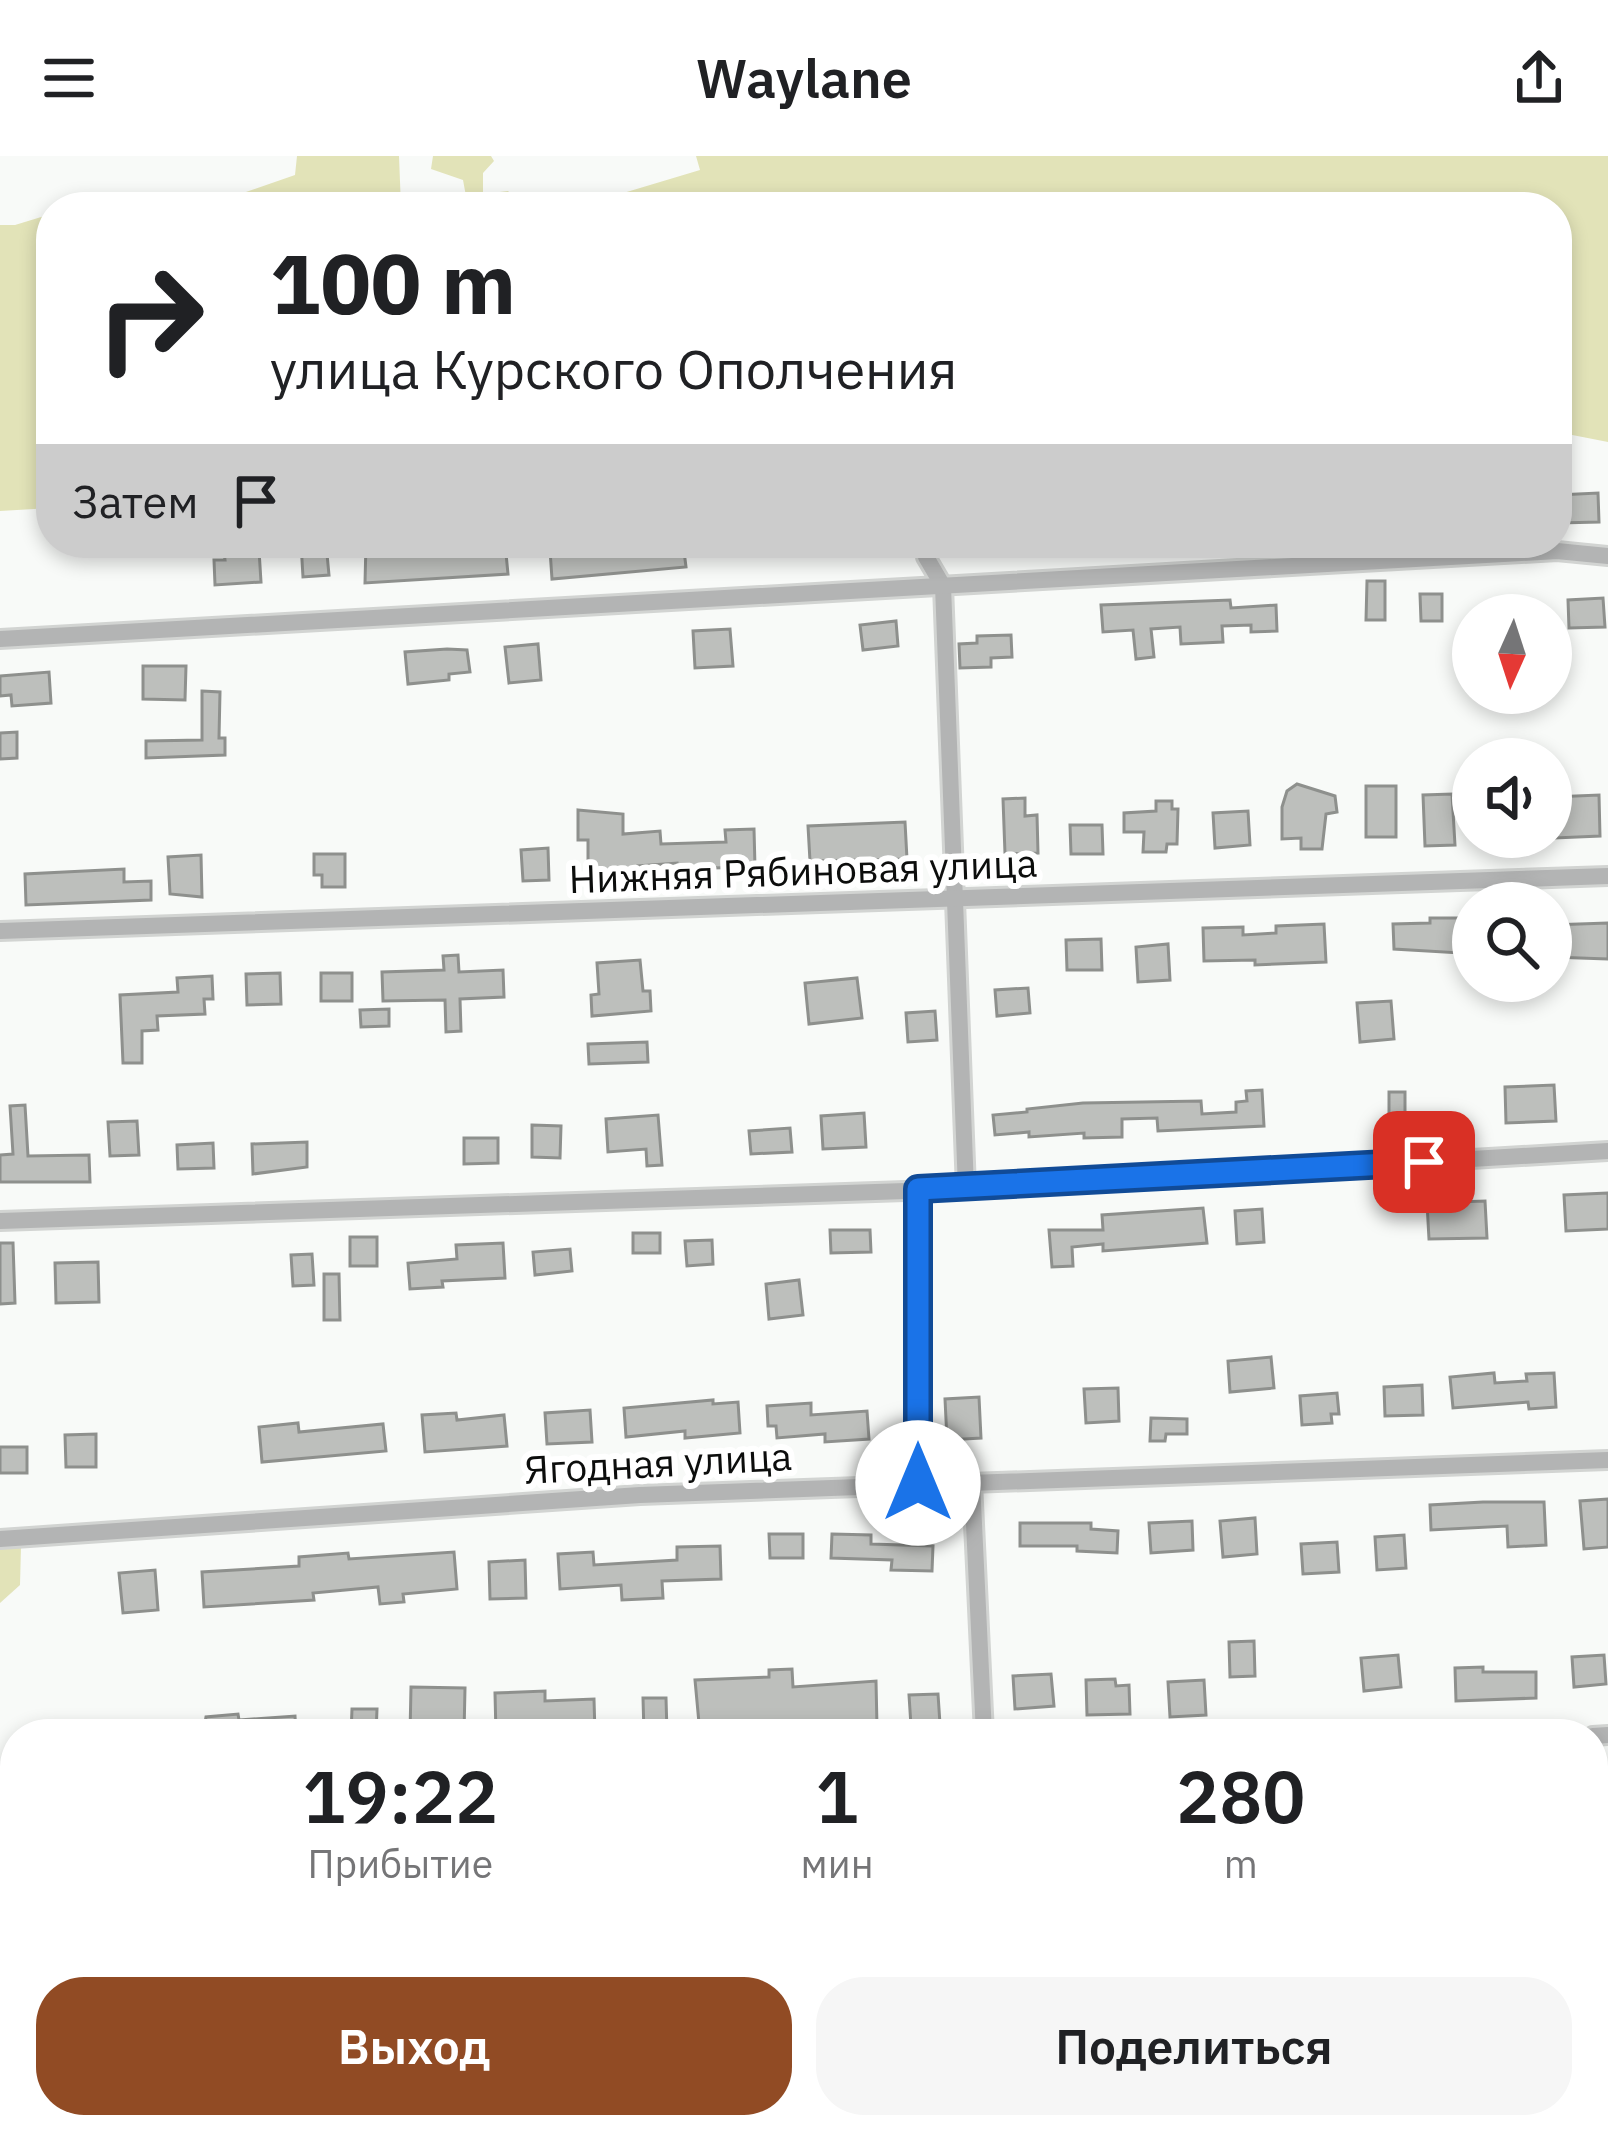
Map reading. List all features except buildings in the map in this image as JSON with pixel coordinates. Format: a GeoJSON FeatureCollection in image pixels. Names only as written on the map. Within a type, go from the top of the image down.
{"type":"FeatureCollection","features":[{"type":"Feature","properties":{"kind":"street"},"geometry":{"type":"LineString","coordinates":[[1572,552],[1608,556]]}},
{"type":"Feature","properties":{"kind":"street"},"geometry":{"type":"LineString","coordinates":[[927,558],[943,586],[966,1189]]}},
{"type":"Feature","properties":{"kind":"street"},"geometry":{"type":"LineString","coordinates":[[0,639],[1434,558]]}},
{"type":"Feature","properties":{"kind":"street","name":"Нижняя Рябиновая улица"},"geometry":{"type":"LineString","coordinates":[[0,931],[1608,876]]}},
{"type":"Feature","properties":{"kind":"street"},"geometry":{"type":"LineString","coordinates":[[0,1221],[966,1189],[1608,1150]]}},
{"type":"Feature","properties":{"kind":"street"},"geometry":{"type":"LineString","coordinates":[[918,1189],[918,1483]]}},
{"type":"Feature","properties":{"kind":"street","name":"Ягодная улица"},"geometry":{"type":"LineString","coordinates":[[0,1539],[640,1496],[1608,1460]]}},
{"type":"Feature","properties":{"kind":"street"},"geometry":{"type":"LineString","coordinates":[[972,1482],[983,1719]]}},
{"type":"Feature","properties":{"kind":"green space"},"geometry":{"type":"Polygon","coordinates":[[[297,156],[399,156],[400,192],[246,192],[295,175],[297,156]]]}},
{"type":"Feature","properties":{"kind":"green space"},"geometry":{"type":"Polygon","coordinates":[[[433,156],[491,156],[494,161],[483,173],[483,192],[465,192],[463,180],[431,169],[433,156]]]}},
{"type":"Feature","properties":{"kind":"green space"},"geometry":{"type":"Polygon","coordinates":[[[696,156],[1608,156],[1608,442],[1572,435],[1572,192],[627,192],[700,170],[696,156]]]}},
{"type":"Feature","properties":{"kind":"green space"},"geometry":{"type":"Polygon","coordinates":[[[36,219],[36,509],[0,511],[0,225],[36,219]]]}},
{"type":"Feature","properties":{"kind":"green space"},"geometry":{"type":"Polygon","coordinates":[[[6,1531],[21,1546],[20,1585],[0,1603],[0,1532],[6,1531]]]}},
{"type":"Feature","properties":{"kind":"route"},"geometry":{"type":"LineString","coordinates":[[918,1483],[918,1189],[1424,1162]]}}]}
